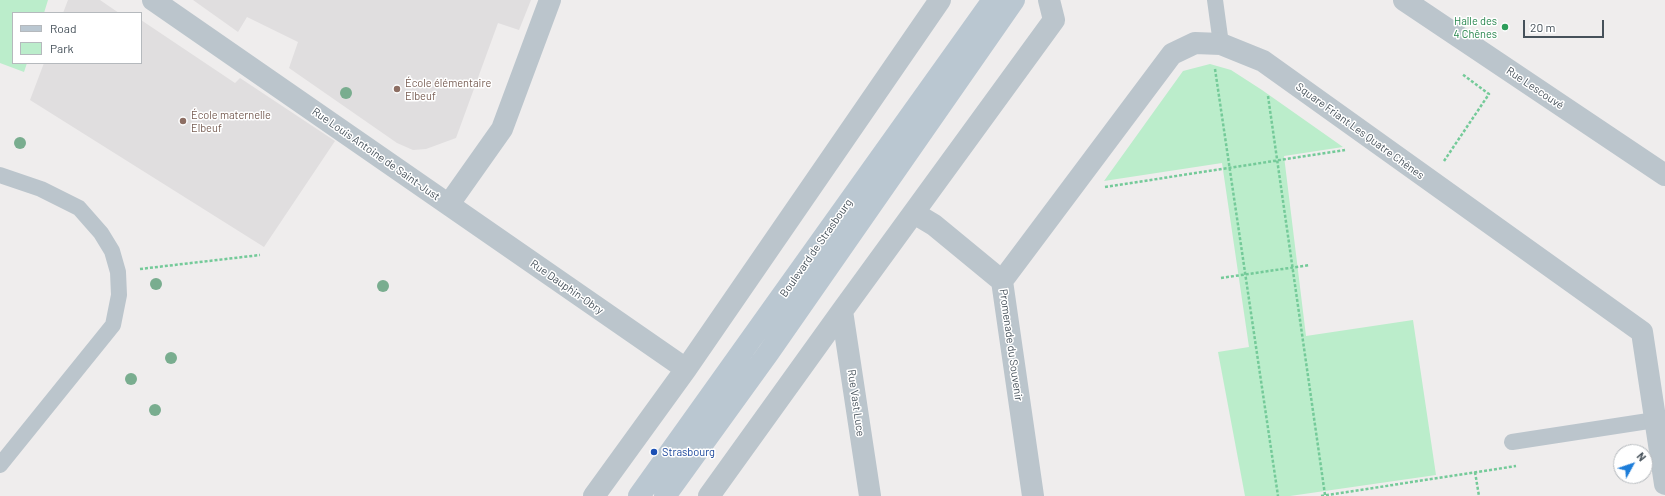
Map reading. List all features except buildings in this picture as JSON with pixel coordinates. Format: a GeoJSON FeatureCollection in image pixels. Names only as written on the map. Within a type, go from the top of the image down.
{"type":"FeatureCollection","features":[{"type":"Feature","properties":{"kind":"main road","name":"Boulevard de Strasbourg"},"geometry":{"type":"LineString","coordinates":[[639,496],[993,0]]}},
{"type":"Feature","properties":{"kind":"main road","name":"Boulevard de Strasbourg"},"geometry":{"type":"LineString","coordinates":[[665,496],[769,352],[1014,0]]}},
{"type":"Feature","properties":{"kind":"street","name":"Rue Louis Antoine de Saint-Just"},"geometry":{"type":"LineString","coordinates":[[153,0],[448,204],[502,129],[550,0]]}},
{"type":"Feature","properties":{"kind":"street"},"geometry":{"type":"LineString","coordinates":[[594,496],[686,369],[940,0]]}},
{"type":"Feature","properties":{"kind":"street"},"geometry":{"type":"LineString","coordinates":[[709,496],[1054,20],[1049,0]]}},
{"type":"Feature","properties":{"kind":"street","name":"Rue Lescouvé"},"geometry":{"type":"LineString","coordinates":[[1404,0],[1665,176]]}},
{"type":"Feature","properties":{"kind":"street","name":"Square Friant Les Quatre Chênes"},"geometry":{"type":"LineString","coordinates":[[1002,282],[1172,54],[1195,43],[1221,44],[1263,61],[1642,332],[1665,484]]}},
{"type":"Feature","properties":{"kind":"street","name":"Rue Dauphin-Obry"},"geometry":{"type":"LineString","coordinates":[[448,204],[686,369]]}},
{"type":"Feature","properties":{"kind":"street","name":"Promenade du Souvenir"},"geometry":{"type":"LineString","coordinates":[[914,213],[934,225],[1002,282],[1033,496]]}},
{"type":"Feature","properties":{"kind":"street","name":"Rue Vast Luce"},"geometry":{"type":"LineString","coordinates":[[842,311],[870,496]]}},
{"type":"Feature","properties":{"kind":"lane"},"geometry":{"type":"LineString","coordinates":[[1215,0],[1221,44]]}},
{"type":"Feature","properties":{"kind":"lane"},"geometry":{"type":"LineString","coordinates":[[0,176],[41,190],[79,208],[101,233],[112,252],[118,272],[118,295],[114,325],[0,465]]}},
{"type":"Feature","properties":{"kind":"lane"},"geometry":{"type":"LineString","coordinates":[[1512,442],[1654,413]]}},
{"type":"Feature","properties":{"kind":"path"},"geometry":{"type":"LineString","coordinates":[[1221,44],[1215,66],[1278,496]]}},
{"type":"Feature","properties":{"kind":"path"},"geometry":{"type":"LineString","coordinates":[[1263,61],[1325,495]]}},
{"type":"Feature","properties":{"kind":"path"},"geometry":{"type":"LineString","coordinates":[[1431,182],[1489,94],[1462,74]]}},
{"type":"Feature","properties":{"kind":"path"},"geometry":{"type":"LineString","coordinates":[[1070,192],[1380,145]]}},
{"type":"Feature","properties":{"kind":"path"},"geometry":{"type":"LineString","coordinates":[[118,272],[260,255]]}},
{"type":"Feature","properties":{"kind":"path"},"geometry":{"type":"LineString","coordinates":[[1220,278],[1310,265]]}},
{"type":"Feature","properties":{"kind":"path"},"geometry":{"type":"LineString","coordinates":[[1321,496],[1521,465]]}},
{"type":"Feature","properties":{"kind":"path"},"geometry":{"type":"LineString","coordinates":[[1475,472],[1479,496]]}},
{"type":"Feature","properties":{"kind":"shaded area"},"geometry":{"type":"Polygon","coordinates":[[[68,0],[100,0],[118,12],[63,12],[68,0]]]}},
{"type":"Feature","properties":{"kind":"shaded area","name":"École élémentaire Elbeuf"},"geometry":{"type":"Polygon","coordinates":[[[193,0],[531,0],[519,30],[498,23],[456,138],[426,149],[413,150],[397,143],[289,68],[298,42],[247,17],[238,32],[193,0]]]}},
{"type":"Feature","properties":{"kind":"shaded area","name":"École maternelle Elbeuf"},"geometry":{"type":"Polygon","coordinates":[[[142,21],[235,83],[240,78],[335,141],[264,247],[30,100],[44,64],[142,64],[142,21]]]}},
{"type":"Feature","properties":{"kind":"green space"},"geometry":{"type":"Polygon","coordinates":[[[0,0],[48,0],[44,12],[12,12],[12,64],[27,64],[24,72],[0,63],[0,0]]]}},
{"type":"Feature","properties":{"kind":"green space"},"geometry":{"type":"Polygon","coordinates":[[[1210,64],[1231,70],[1343,147],[1284,156],[1306,336],[1413,320],[1436,475],[1290,496],[1245,496],[1218,352],[1249,347],[1222,163],[1104,181],[1183,71],[1210,64]]]}},
{"type":"Feature","properties":{"kind":"place","name":"Halle des 4 Chênes"},"geometry":{"type":"Point","coordinates":[1505,27]}},
{"type":"Feature","properties":{"kind":"place","name":"École élémentaire Elbeuf"},"geometry":{"type":"Point","coordinates":[397,89]}},
{"type":"Feature","properties":{"kind":"place","name":"École maternelle Elbeuf"},"geometry":{"type":"Point","coordinates":[183,121]}},
{"type":"Feature","properties":{"kind":"place","name":"Strasbourg"},"geometry":{"type":"Point","coordinates":[654,452]}}]}
